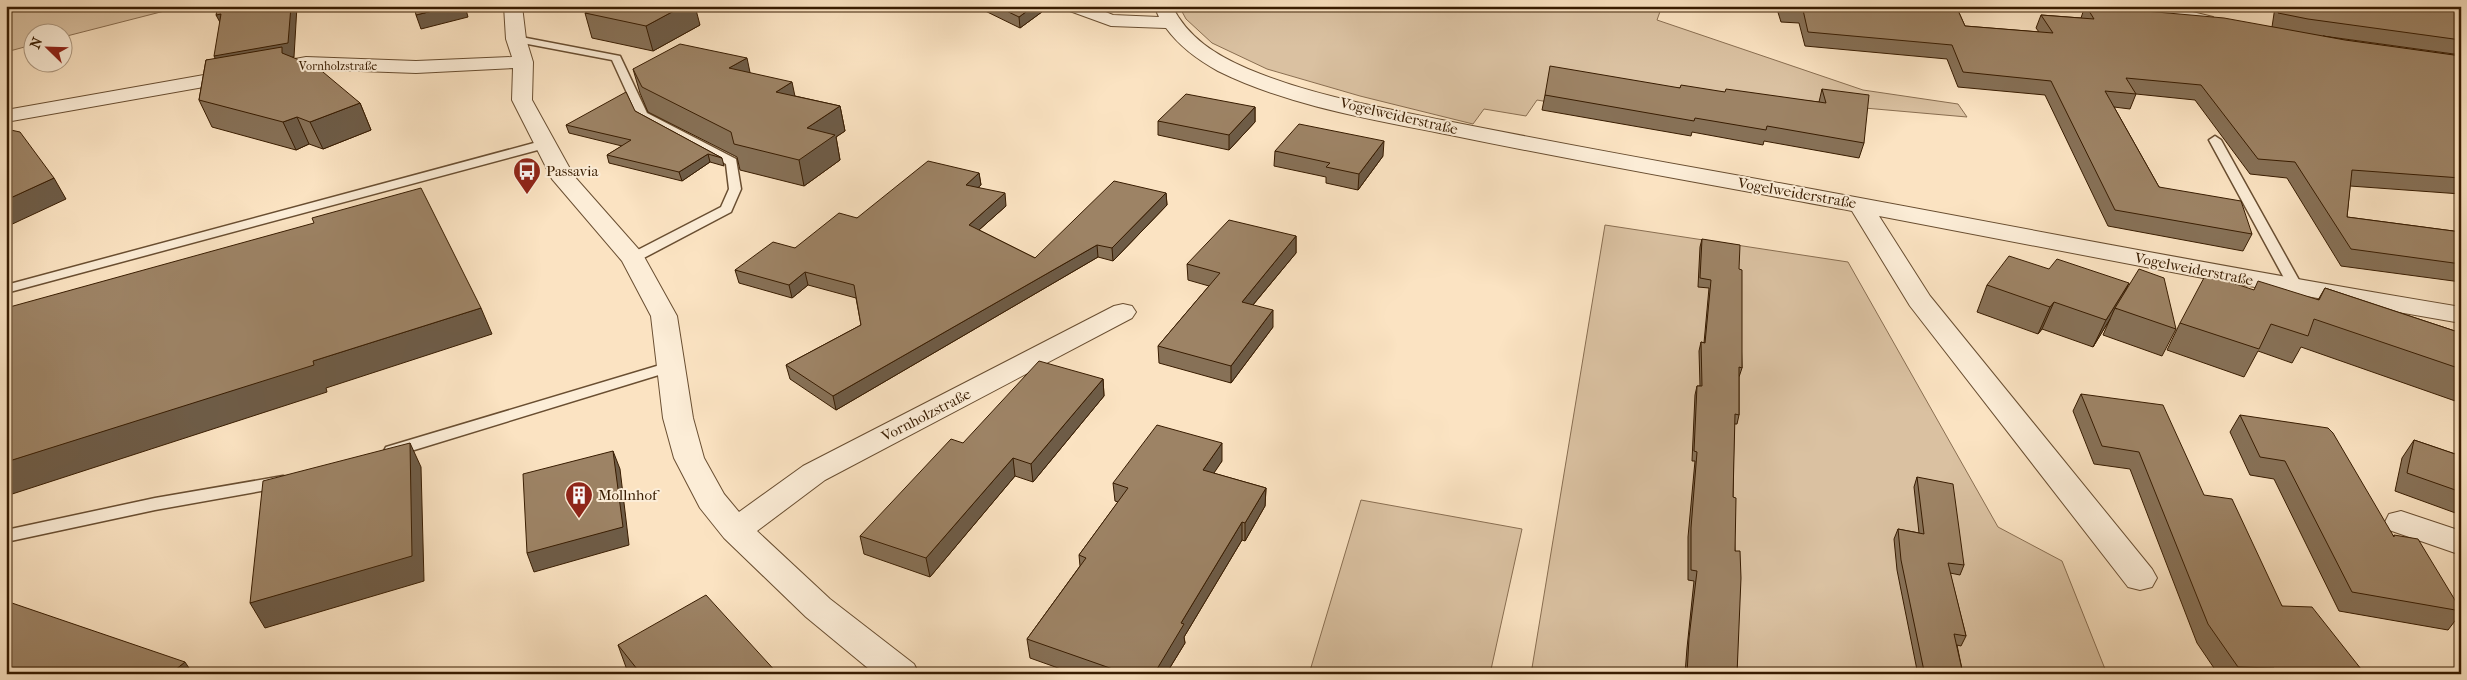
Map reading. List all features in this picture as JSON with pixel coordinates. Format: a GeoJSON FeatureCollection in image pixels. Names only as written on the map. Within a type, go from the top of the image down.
{"type":"FeatureCollection","features":[{"type":"Feature","properties":{"kind":"street"},"geometry":{"type":"LineString","coordinates":[[513,6],[520,51],[522,100],[564,179],[633,258],[664,316],[678,418],[689,458],[711,500],[736,530],[818,608],[901,674]]}},
{"type":"Feature","properties":{"kind":"street"},"geometry":{"type":"LineString","coordinates":[[1073,6],[1111,20],[1166,14]]}},
{"type":"Feature","properties":{"kind":"street"},"geometry":{"type":"LineString","coordinates":[[2144,6],[2221,24]]}},
{"type":"Feature","properties":{"kind":"street","name":"Vogelweiderstraße"},"geometry":{"type":"LineString","coordinates":[[1166,14],[1193,47],[1226,67],[1275,86],[1394,117],[1499,139],[1860,205],[2298,289],[2461,315]]}},
{"type":"Feature","properties":{"kind":"street","name":"Vornholzstraße"},"geometry":{"type":"LineString","coordinates":[[6,116],[306,63],[416,68],[520,51]]}},
{"type":"Feature","properties":{"kind":"street"},"geometry":{"type":"LineString","coordinates":[[1860,205],[1919,300],[2140,578]]}},
{"type":"Feature","properties":{"kind":"street","name":"Vornholzstraße"},"geometry":{"type":"LineString","coordinates":[[736,530],[814,473],[1123,312]]}},
{"type":"Feature","properties":{"kind":"street"},"geometry":{"type":"LineString","coordinates":[[2401,522],[2461,543]]}},
{"type":"Feature","properties":{"kind":"lane","name":"Vornholzstraße"},"geometry":{"type":"LineString","coordinates":[[520,51],[616,58],[642,115],[732,162],[735,189],[726,209],[633,258]]}},
{"type":"Feature","properties":{"kind":"lane"},"geometry":{"type":"LineString","coordinates":[[2215,140],[2298,289]]}},
{"type":"Feature","properties":{"kind":"lane"},"geometry":{"type":"LineString","coordinates":[[6,289],[545,144]]}},
{"type":"Feature","properties":{"kind":"lane"},"geometry":{"type":"LineString","coordinates":[[377,455],[670,367]]}},
{"type":"Feature","properties":{"kind":"lane"},"geometry":{"type":"LineString","coordinates":[[6,536],[301,477]]}},
{"type":"Feature","properties":{"kind":"shaded area"},"geometry":{"type":"Polygon","coordinates":[[[6,6],[184,6],[72,35],[72,22],[22,22],[22,48],[6,52],[6,6]]]}},
{"type":"Feature","properties":{"kind":"shaded area"},"geometry":{"type":"Polygon","coordinates":[[[1179,6],[1662,6],[1657,20],[1863,90],[1958,104],[1967,117],[1568,82],[1554,103],[1537,100],[1526,116],[1484,109],[1473,124],[1360,96],[1267,69],[1212,43],[1186,19],[1179,6]]]}},
{"type":"Feature","properties":{"kind":"shaded area"},"geometry":{"type":"Polygon","coordinates":[[[1605,225],[1848,262],[1998,527],[2062,561],[2107,674],[1531,674],[1605,225]]]}},
{"type":"Feature","properties":{"kind":"shaded area"},"geometry":{"type":"Polygon","coordinates":[[[1361,500],[1522,529],[1490,674],[1309,674],[1361,500]]]}},
{"type":"Feature","properties":{"kind":"building"},"geometry":{"type":"Polygon","coordinates":[[[218,6],[291,6],[288,43],[214,56],[221,14],[216,15],[218,6]]]}},
{"type":"Feature","properties":{"kind":"building"},"geometry":{"type":"Polygon","coordinates":[[[414,6],[453,6],[416,15],[414,6]]]}},
{"type":"Feature","properties":{"kind":"building"},"geometry":{"type":"Polygon","coordinates":[[[598,6],[683,6],[646,26],[585,13],[598,6]]]}},
{"type":"Feature","properties":{"kind":"building"},"geometry":{"type":"Polygon","coordinates":[[[996,6],[1034,6],[1019,17],[996,6]]]}},
{"type":"Feature","properties":{"kind":"building"},"geometry":{"type":"Polygon","coordinates":[[[1784,6],[1956,6],[1965,26],[2053,33],[2041,15],[2094,19],[2086,6],[2089,6],[2224,18],[2345,40],[2461,56],[2461,178],[2352,170],[2347,217],[2461,232],[2461,264],[2351,249],[2295,162],[2258,159],[2201,85],[2126,78],[2136,94],[2105,91],[2159,187],[2241,201],[2252,234],[2115,210],[2051,81],[1963,72],[1952,45],[1808,32],[1803,10],[1785,8],[1784,6]]]}},
{"type":"Feature","properties":{"kind":"building"},"geometry":{"type":"Polygon","coordinates":[[[2280,6],[2461,6],[2461,40],[2308,19],[2278,13],[2280,6]]]}},
{"type":"Feature","properties":{"kind":"building"},"geometry":{"type":"Polygon","coordinates":[[[680,44],[747,58],[729,68],[792,82],[776,92],[840,106],[807,128],[835,135],[799,160],[734,144],[731,132],[642,87],[633,69],[680,44]]]}},
{"type":"Feature","properties":{"kind":"building"},"geometry":{"type":"Polygon","coordinates":[[[282,47],[282,53],[317,67],[360,103],[310,122],[297,117],[283,122],[199,100],[206,60],[282,47]]]}},
{"type":"Feature","properties":{"kind":"building"},"geometry":{"type":"Polygon","coordinates":[[[1550,66],[1680,88],[1681,85],[1725,92],[1726,89],[1826,103],[1822,89],[1869,95],[1864,143],[1767,126],[1766,130],[1695,118],[1694,121],[1545,95],[1550,66]]]}},
{"type":"Feature","properties":{"kind":"building"},"geometry":{"type":"Polygon","coordinates":[[[626,92],[635,111],[722,158],[708,154],[679,172],[607,155],[631,140],[566,125],[626,92]]]}},
{"type":"Feature","properties":{"kind":"building"},"geometry":{"type":"Polygon","coordinates":[[[1186,94],[1255,107],[1229,135],[1158,121],[1186,94]]]}},
{"type":"Feature","properties":{"kind":"building"},"geometry":{"type":"Polygon","coordinates":[[[1299,124],[1384,141],[1359,174],[1326,167],[1330,163],[1275,151],[1299,124]]]}},
{"type":"Feature","properties":{"kind":"building"},"geometry":{"type":"Polygon","coordinates":[[[6,129],[20,132],[54,178],[6,200],[6,129]]]}},
{"type":"Feature","properties":{"kind":"building"},"geometry":{"type":"Polygon","coordinates":[[[928,161],[979,173],[966,185],[1005,193],[969,225],[1035,258],[1114,181],[1166,193],[1112,248],[1097,245],[833,396],[786,365],[861,325],[854,285],[805,272],[789,285],[735,270],[773,242],[795,248],[839,213],[857,218],[928,161]]]}},
{"type":"Feature","properties":{"kind":"building"},"geometry":{"type":"Polygon","coordinates":[[[421,188],[481,308],[313,361],[314,365],[6,462],[6,308],[314,223],[312,218],[421,188]]]}},
{"type":"Feature","properties":{"kind":"building"},"geometry":{"type":"Polygon","coordinates":[[[1229,220],[1296,236],[1242,302],[1273,310],[1231,366],[1158,346],[1220,273],[1187,264],[1229,220]]]}},
{"type":"Feature","properties":{"kind":"building"},"geometry":{"type":"Polygon","coordinates":[[[1702,239],[1740,245],[1739,269],[1742,270],[1742,368],[1739,367],[1739,415],[1735,414],[1733,497],[1736,498],[1735,551],[1740,551],[1741,578],[1737,674],[1687,674],[1697,571],[1691,570],[1691,528],[1697,452],[1694,451],[1697,386],[1702,386],[1701,342],[1705,343],[1711,280],[1700,278],[1702,239]]]}},
{"type":"Feature","properties":{"kind":"building"},"geometry":{"type":"Polygon","coordinates":[[[2009,256],[2049,269],[2057,259],[2129,283],[2106,320],[2054,302],[2050,307],[1987,285],[2009,256]]]}},
{"type":"Feature","properties":{"kind":"building"},"geometry":{"type":"Polygon","coordinates":[[[2139,269],[2164,278],[2176,329],[2115,308],[2139,269]]]}},
{"type":"Feature","properties":{"kind":"building"},"geometry":{"type":"Polygon","coordinates":[[[2206,274],[2254,290],[2258,281],[2319,300],[2325,288],[2461,333],[2461,369],[2314,319],[2308,336],[2271,324],[2259,349],[2180,323],[2206,274]]]}},
{"type":"Feature","properties":{"kind":"building"},"geometry":{"type":"Polygon","coordinates":[[[1039,361],[1103,379],[1031,464],[1013,458],[926,558],[860,536],[951,439],[963,443],[1039,361]]]}},
{"type":"Feature","properties":{"kind":"building"},"geometry":{"type":"Polygon","coordinates":[[[2081,394],[2163,405],[2204,495],[2232,499],[2282,606],[2312,607],[2365,674],[2278,674],[2274,668],[2238,667],[2208,624],[2139,452],[2102,446],[2081,394]]]}},
{"type":"Feature","properties":{"kind":"building"},"geometry":{"type":"Polygon","coordinates":[[[2240,415],[2328,428],[2333,433],[2394,537],[2394,535],[2418,539],[2461,611],[2352,592],[2285,461],[2260,457],[2240,415]]]}},
{"type":"Feature","properties":{"kind":"building"},"geometry":{"type":"Polygon","coordinates":[[[1157,425],[1222,443],[1203,470],[1266,488],[1245,523],[1242,522],[1181,623],[1184,624],[1154,674],[1127,674],[1027,639],[1086,558],[1079,555],[1128,488],[1113,483],[1157,425]]]}},
{"type":"Feature","properties":{"kind":"building"},"geometry":{"type":"Polygon","coordinates":[[[2414,440],[2461,456],[2461,492],[2407,473],[2414,440]]]}},
{"type":"Feature","properties":{"kind":"building"},"geometry":{"type":"Polygon","coordinates":[[[410,443],[412,556],[250,603],[263,481],[410,443]]]}},
{"type":"Feature","properties":{"kind":"building","name":"Mollnhof"},"geometry":{"type":"Polygon","coordinates":[[[613,451],[623,527],[527,553],[523,474],[613,451]]]}},
{"type":"Feature","properties":{"kind":"building"},"geometry":{"type":"Polygon","coordinates":[[[1917,477],[1953,484],[1964,565],[1948,563],[1966,636],[1954,634],[1963,674],[1915,674],[1915,669],[1924,671],[1901,560],[1898,529],[1924,534],[1917,477]]]}},
{"type":"Feature","properties":{"kind":"building"},"geometry":{"type":"Polygon","coordinates":[[[706,595],[778,674],[641,674],[618,645],[706,595]]]}},
{"type":"Feature","properties":{"kind":"building"},"geometry":{"type":"Polygon","coordinates":[[[6,601],[185,662],[170,674],[6,674],[6,601]]]}},
{"type":"Feature","properties":{"kind":"place","name":"Passavia"},"geometry":{"type":"Point","coordinates":[527,195]}},
{"type":"Feature","properties":{"kind":"place","name":"Mollnhof"},"geometry":{"type":"Point","coordinates":[579,519]}}]}
